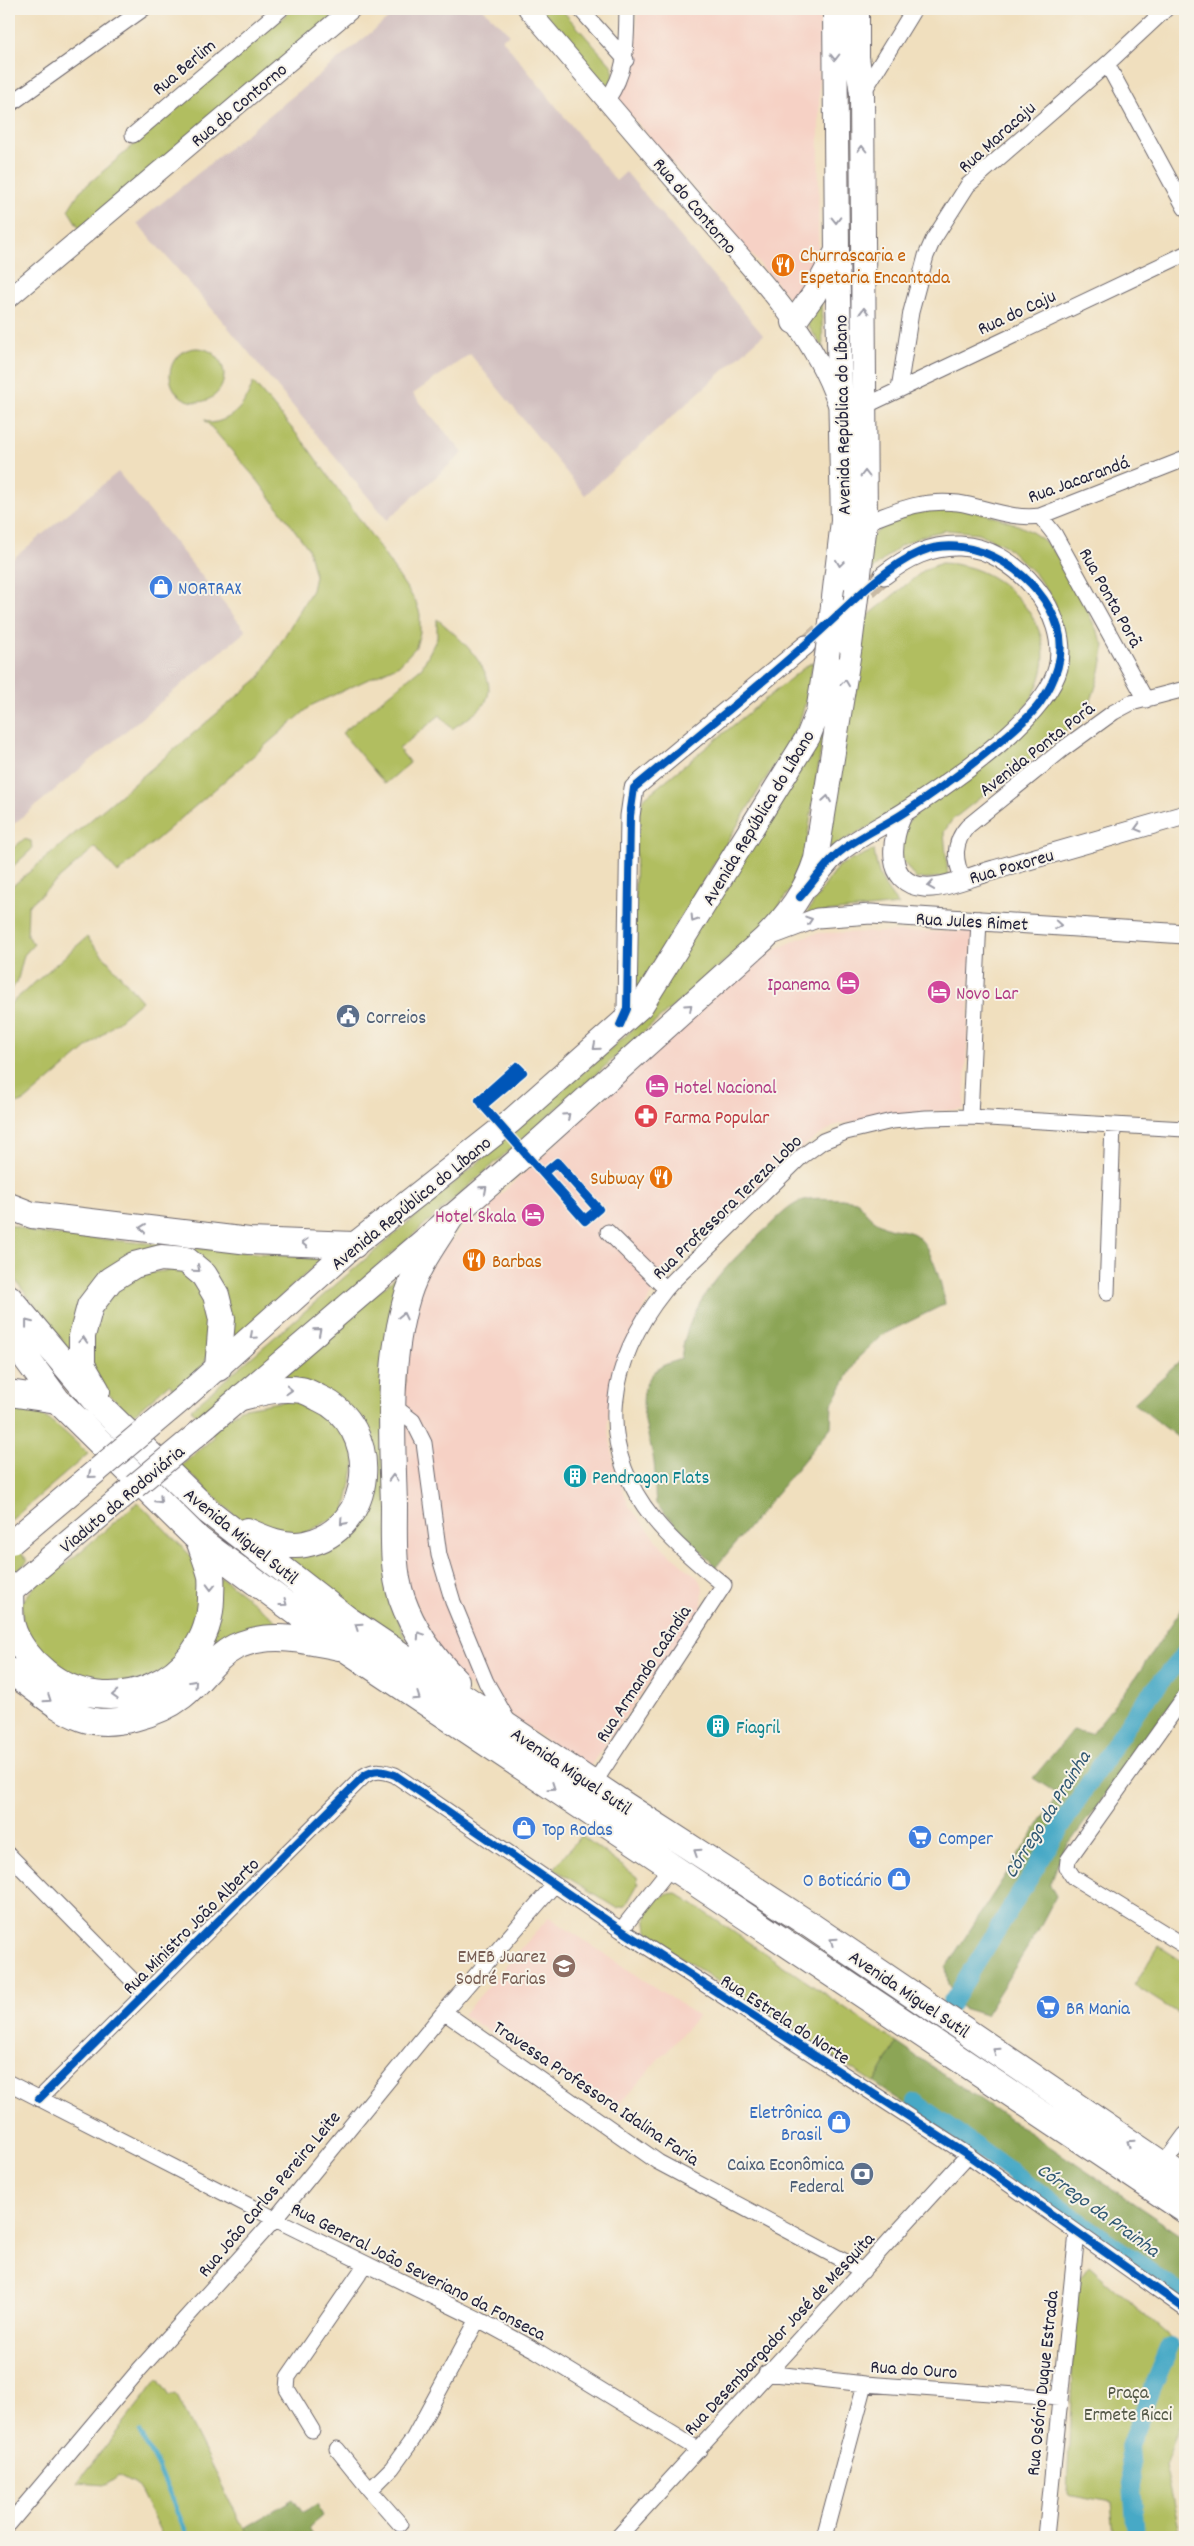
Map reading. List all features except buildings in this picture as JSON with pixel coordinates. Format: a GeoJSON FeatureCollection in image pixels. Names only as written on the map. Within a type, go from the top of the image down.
{"type":"FeatureCollection","features":[{"type":"Feature","properties":{"kind":"highway"},"geometry":{"type":"LineString","coordinates":[[9,1206],[32,1215],[249,1241],[354,1245]]}},
{"type":"Feature","properties":{"kind":"highway"},"geometry":{"type":"LineString","coordinates":[[450,1218],[423,1260],[408,1293],[400,1330],[391,1404],[395,1565],[402,1598],[415,1628],[442,1667],[486,1712]]}},
{"type":"Feature","properties":{"kind":"highway"},"geometry":{"type":"LineString","coordinates":[[110,1416],[82,1365],[82,1336],[90,1306],[110,1280],[134,1265],[161,1258],[186,1260],[204,1276],[216,1295],[222,1318],[218,1368]]}},
{"type":"Feature","properties":{"kind":"highway","name":"Avenida Miguel Sutil"},"geometry":{"type":"LineString","coordinates":[[9,1298],[35,1332],[110,1416],[208,1511],[347,1619],[815,1929],[1185,2180]]}},
{"type":"Feature","properties":{"kind":"highway","name":"Avenida Miguel Sutil"},"geometry":{"type":"LineString","coordinates":[[9,1336],[57,1400],[199,1540],[346,1649],[1185,2210]]}},
{"type":"Feature","properties":{"kind":"highway"},"geometry":{"type":"LineString","coordinates":[[222,1521],[275,1543],[305,1544],[333,1533],[353,1511],[364,1482],[364,1452],[352,1424],[330,1403],[302,1390],[272,1389],[242,1397]]}},
{"type":"Feature","properties":{"kind":"highway"},"geometry":{"type":"LineString","coordinates":[[9,1393],[57,1400]]}},
{"type":"Feature","properties":{"kind":"highway"},"geometry":{"type":"LineString","coordinates":[[10,1592],[12,1627],[31,1660],[60,1684],[96,1696],[135,1694],[170,1678],[196,1650],[210,1615],[211,1577],[199,1540]]}},
{"type":"Feature","properties":{"kind":"highway"},"geometry":{"type":"LineString","coordinates":[[9,1671],[50,1701],[83,1719],[118,1721],[150,1715],[183,1696],[206,1669],[234,1647],[269,1638],[305,1640],[346,1649]]}},
{"type":"Feature","properties":{"kind":"main road","name":"Avenida República do Líbano"},"geometry":{"type":"LineString","coordinates":[[182,1399],[354,1245],[503,1127],[641,1006],[808,736],[818,712],[834,606],[844,520],[837,252],[835,9]]}},
{"type":"Feature","properties":{"kind":"main road","name":"Avenida República do Líbano"},"geometry":{"type":"LineString","coordinates":[[206,1427],[517,1161],[764,939],[800,897],[813,869],[819,847],[850,645],[865,523],[862,94],[857,57],[857,9]]}},
{"type":"Feature","properties":{"kind":"main road","name":"Avenida República do Líbano"},"geometry":{"type":"LineString","coordinates":[[862,94],[867,58],[868,9]]}},
{"type":"Feature","properties":{"kind":"main road"},"geometry":{"type":"LineString","coordinates":[[794,322],[814,294],[837,252]]}},
{"type":"Feature","properties":{"kind":"main road","name":"Viaduto da Rodoviária"},"geometry":{"type":"LineString","coordinates":[[10,1543],[182,1399]]}},
{"type":"Feature","properties":{"kind":"main road","name":"Viaduto da Rodoviária"},"geometry":{"type":"LineString","coordinates":[[10,1592],[206,1427]]}},
{"type":"Feature","properties":{"kind":"street"},"geometry":{"type":"LineString","coordinates":[[9,105],[143,9]]}},
{"type":"Feature","properties":{"kind":"street","name":"Rua Berlim"},"geometry":{"type":"LineString","coordinates":[[133,135],[281,9]]}},
{"type":"Feature","properties":{"kind":"street","name":"Rua do Contorno"},"geometry":{"type":"LineString","coordinates":[[9,298],[351,9]]}},
{"type":"Feature","properties":{"kind":"street","name":"Rua do Contorno"},"geometry":{"type":"LineString","coordinates":[[528,9],[794,322],[815,354],[834,392],[842,417]]}},
{"type":"Feature","properties":{"kind":"street"},"geometry":{"type":"LineString","coordinates":[[580,9],[626,60]]}},
{"type":"Feature","properties":{"kind":"street"},"geometry":{"type":"LineString","coordinates":[[606,100],[616,85],[626,60],[627,9]]}},
{"type":"Feature","properties":{"kind":"street"},"geometry":{"type":"LineString","coordinates":[[862,94],[914,9]]}},
{"type":"Feature","properties":{"kind":"street","name":"Rua Maracaju"},"geometry":{"type":"LineString","coordinates":[[899,389],[911,312],[926,256],[947,218],[968,186],[1107,64],[1166,9]]}},
{"type":"Feature","properties":{"kind":"street"},"geometry":{"type":"LineString","coordinates":[[1107,64],[1185,208]]}},
{"type":"Feature","properties":{"kind":"street","name":"Rua do Caju"},"geometry":{"type":"LineString","coordinates":[[865,406],[1185,254]]}},
{"type":"Feature","properties":{"kind":"street","name":"Rua Jacarandá"},"geometry":{"type":"LineString","coordinates":[[865,523],[904,506],[926,503],[956,503],[1028,518],[1040,516],[1185,459]]}},
{"type":"Feature","properties":{"kind":"street","name":"Rua Ponta Porã"},"geometry":{"type":"LineString","coordinates":[[1040,516],[1055,535],[1146,700]]}},
{"type":"Feature","properties":{"kind":"street"},"geometry":{"type":"LineString","coordinates":[[800,897],[840,851],[903,813],[994,746],[1039,704],[1052,684],[1058,669],[1060,639],[1053,616],[1034,589],[1020,574],[989,553],[961,546],[938,547],[914,556],[884,575]]}},
{"type":"Feature","properties":{"kind":"street"},"geometry":{"type":"LineString","coordinates":[[620,1025],[627,1009],[630,816],[634,788],[806,645]]}},
{"type":"Feature","properties":{"kind":"street","name":"Avenida Ponta Porã"},"geometry":{"type":"LineString","coordinates":[[963,879],[956,863],[957,847],[959,839],[968,826],[1063,749],[1109,716],[1131,703],[1185,689]]}},
{"type":"Feature","properties":{"kind":"street","name":"Rua Poxoreu"},"geometry":{"type":"LineString","coordinates":[[903,813],[896,831],[892,854],[899,872],[906,880],[923,887],[963,879],[1185,815]]}},
{"type":"Feature","properties":{"kind":"street","name":"Rua Jules Rimet"},"geometry":{"type":"LineString","coordinates":[[764,939],[792,926],[828,916],[881,914],[1185,934]]}},
{"type":"Feature","properties":{"kind":"street"},"geometry":{"type":"LineString","coordinates":[[970,1116],[979,920]]}},
{"type":"Feature","properties":{"kind":"street","name":"Rua Professora Tereza Lobo"},"geometry":{"type":"LineString","coordinates":[[724,1585],[697,1564],[652,1518],[627,1477],[614,1432],[615,1396],[626,1360],[637,1333],[666,1288],[801,1157],[823,1141],[846,1132],[892,1121],[970,1116],[1185,1129]]}},
{"type":"Feature","properties":{"kind":"street"},"geometry":{"type":"LineString","coordinates":[[1107,1292],[1113,1124]]}},
{"type":"Feature","properties":{"kind":"street"},"geometry":{"type":"LineString","coordinates":[[608,1232],[666,1288]]}},
{"type":"Feature","properties":{"kind":"street"},"geometry":{"type":"LineString","coordinates":[[391,1404],[413,1420],[424,1443],[439,1555],[453,1602],[486,1682],[514,1731]]}},
{"type":"Feature","properties":{"kind":"street","name":"Rua Armando Caândia"},"geometry":{"type":"LineString","coordinates":[[594,1783],[724,1585]]}},
{"type":"Feature","properties":{"kind":"street"},"geometry":{"type":"LineString","coordinates":[[1183,1703],[1068,1860],[1067,1870],[1073,1877],[1185,1946]]}},
{"type":"Feature","properties":{"kind":"street","name":"Rua Estrela do Norte"},"geometry":{"type":"LineString","coordinates":[[364,1776],[376,1771],[396,1775],[621,1930],[968,2155],[1185,2309]]}},
{"type":"Feature","properties":{"kind":"street","name":"Rua Ministro João Alberto"},"geometry":{"type":"LineString","coordinates":[[39,2099],[144,1992],[364,1776]]}},
{"type":"Feature","properties":{"kind":"street"},"geometry":{"type":"LineString","coordinates":[[9,1855],[144,1992]]}},
{"type":"Feature","properties":{"kind":"street"},"geometry":{"type":"LineString","coordinates":[[621,1930],[670,1867]]}},
{"type":"Feature","properties":{"kind":"street","name":"Rua João Carlos Pereira Leite"},"geometry":{"type":"LineString","coordinates":[[9,2524],[140,2370],[275,2219],[444,2012],[554,1885]]}},
{"type":"Feature","properties":{"kind":"street","name":"Travessa Professora Idalina Faria"},"geometry":{"type":"LineString","coordinates":[[444,2012],[658,2162],[863,2271]]}},
{"type":"Feature","properties":{"kind":"street","name":"Rua General João Severiano da Fonseca"},"geometry":{"type":"LineString","coordinates":[[9,2083],[275,2219],[478,2319],[537,2351],[699,2450]]}},
{"type":"Feature","properties":{"kind":"street"},"geometry":{"type":"LineString","coordinates":[[1163,2165],[1185,2135]]}},
{"type":"Feature","properties":{"kind":"street","name":"Rua Desembargador José de Mesquita"},"geometry":{"type":"LineString","coordinates":[[618,2537],[699,2450],[766,2373],[863,2271],[968,2155]]}},
{"type":"Feature","properties":{"kind":"street","name":"Rua Osório Duque Estrada"},"geometry":{"type":"LineString","coordinates":[[1046,2537],[1077,2233]]}},
{"type":"Feature","properties":{"kind":"street"},"geometry":{"type":"LineString","coordinates":[[312,2430],[287,2389],[288,2377],[366,2264]]}},
{"type":"Feature","properties":{"kind":"street"},"geometry":{"type":"LineString","coordinates":[[370,2490],[392,2468],[413,2438],[478,2319]]}},
{"type":"Feature","properties":{"kind":"street","name":"Rua do Ouro"},"geometry":{"type":"LineString","coordinates":[[766,2373],[865,2384],[1059,2398]]}},
{"type":"Feature","properties":{"kind":"street"},"geometry":{"type":"LineString","coordinates":[[824,2537],[865,2384]]}},
{"type":"Feature","properties":{"kind":"street"},"geometry":{"type":"LineString","coordinates":[[337,2449],[400,2524]]}},
{"type":"Feature","properties":{"kind":"shaded area"},"geometry":{"type":"Polygon","coordinates":[[[400,9],[483,9],[510,34],[502,39],[616,181],[626,172],[763,335],[585,495],[470,354],[413,394],[463,453],[387,520],[226,325],[137,223],[400,9]]]}},
{"type":"Feature","properties":{"kind":"shaded area"},"geometry":{"type":"Polygon","coordinates":[[[637,9],[820,9],[818,261],[800,297],[793,303],[615,97],[635,70],[637,9]]]}},
{"type":"Feature","properties":{"kind":"shaded area"},"geometry":{"type":"Polygon","coordinates":[[[118,472],[246,631],[9,828],[9,562],[118,472]]]}},
{"type":"Feature","properties":{"kind":"shaded area"},"geometry":{"type":"Polygon","coordinates":[[[973,931],[964,1109],[883,1116],[836,1125],[806,1144],[658,1281],[613,1374],[608,1423],[614,1465],[629,1506],[665,1550],[697,1577],[703,1587],[702,1608],[588,1769],[481,1696],[449,1670],[405,1582],[403,1344],[418,1287],[441,1250],[739,973],[775,950],[800,938],[818,933],[973,931]]]}},
{"type":"Feature","properties":{"kind":"shaded area","name":"EMEB Juarez Sodré Farias"},"geometry":{"type":"Polygon","coordinates":[[[549,1917],[698,2016],[613,2111],[463,2015],[549,1917]]]}},
{"type":"Feature","properties":{"kind":"green space"},"geometry":{"type":"Polygon","coordinates":[[[293,9],[342,9],[80,229],[68,210],[80,191],[293,9]]]}},
{"type":"Feature","properties":{"kind":"green space"},"geometry":{"type":"Polygon","coordinates":[[[535,9],[561,9],[612,66],[614,74],[607,93],[535,9]]]}},
{"type":"Feature","properties":{"kind":"green space"},"geometry":{"type":"Polygon","coordinates":[[[821,300],[823,348],[807,324],[821,300]]]}},
{"type":"Feature","properties":{"kind":"green space"},"geometry":{"type":"Polygon","coordinates":[[[192,348],[202,348],[212,352],[220,360],[224,375],[220,390],[212,398],[202,402],[192,402],[182,398],[174,390],[170,380],[170,370],[174,360],[182,352],[192,348]]]}},
{"type":"Feature","properties":{"kind":"green space"},"geometry":{"type":"Polygon","coordinates":[[[253,382],[305,444],[371,535],[416,602],[420,614],[420,632],[416,647],[399,665],[312,705],[118,873],[95,847],[28,906],[27,936],[34,944],[24,955],[17,983],[9,991],[9,889],[260,677],[312,590],[315,576],[308,548],[258,481],[204,419],[211,423],[233,414],[247,397],[253,382]]]}},
{"type":"Feature","properties":{"kind":"green space"},"geometry":{"type":"Polygon","coordinates":[[[959,507],[1002,519],[1023,528],[1042,539],[1051,548],[1068,574],[1104,645],[1102,663],[1098,681],[1085,715],[952,820],[944,832],[948,877],[916,879],[900,857],[901,828],[1057,687],[1055,603],[1036,575],[1006,546],[978,533],[947,530],[925,535],[900,546],[869,572],[871,537],[895,516],[923,508],[959,507]]]}},
{"type":"Feature","properties":{"kind":"green space"},"geometry":{"type":"Polygon","coordinates":[[[941,563],[978,570],[1000,582],[1027,609],[1039,631],[1044,652],[1038,685],[1023,709],[992,740],[949,776],[876,823],[827,849],[864,619],[923,571],[941,563]]]}},
{"type":"Feature","properties":{"kind":"green space"},"geometry":{"type":"Polygon","coordinates":[[[437,619],[465,644],[482,667],[487,678],[489,690],[486,701],[475,713],[452,729],[440,715],[399,749],[410,763],[385,784],[342,733],[422,667],[437,638],[437,619]]]}},
{"type":"Feature","properties":{"kind":"green space"},"geometry":{"type":"Polygon","coordinates":[[[813,662],[807,698],[798,726],[632,998],[637,812],[643,799],[813,662]]]}},
{"type":"Feature","properties":{"kind":"green space"},"geometry":{"type":"Polygon","coordinates":[[[827,709],[804,861],[798,878],[767,924],[201,1421],[191,1409],[630,1032],[640,1019],[827,709]]]}},
{"type":"Feature","properties":{"kind":"green space"},"geometry":{"type":"Polygon","coordinates":[[[24,839],[31,841],[32,849],[9,870],[9,852],[24,839]]]}},
{"type":"Feature","properties":{"kind":"green space"},"geometry":{"type":"Polygon","coordinates":[[[874,850],[882,879],[899,905],[806,914],[838,866],[874,850]]]}},
{"type":"Feature","properties":{"kind":"green space"},"geometry":{"type":"Polygon","coordinates":[[[87,937],[142,1001],[26,1100],[9,1107],[9,1005],[87,937]]]}},
{"type":"Feature","properties":{"kind":"green space"},"geometry":{"type":"Polygon","coordinates":[[[813,1199],[857,1201],[871,1217],[884,1226],[912,1233],[919,1238],[925,1245],[934,1264],[945,1304],[882,1335],[858,1358],[832,1404],[831,1427],[716,1567],[656,1504],[654,1462],[644,1413],[643,1400],[645,1388],[650,1377],[659,1368],[681,1359],[691,1320],[700,1302],[724,1271],[752,1242],[784,1212],[799,1202],[813,1199]]]}},
{"type":"Feature","properties":{"kind":"green space"},"geometry":{"type":"Polygon","coordinates":[[[9,1224],[35,1233],[322,1259],[233,1340],[215,1275],[144,1254],[70,1351],[9,1272],[9,1224]]]}},
{"type":"Feature","properties":{"kind":"green space"},"geometry":{"type":"Polygon","coordinates":[[[411,1265],[393,1603],[407,1644],[345,1603],[285,1555],[340,1542],[364,1519],[375,1487],[374,1454],[275,1376],[411,1265]]]}},
{"type":"Feature","properties":{"kind":"green space"},"geometry":{"type":"Polygon","coordinates":[[[182,1269],[207,1299],[211,1342],[204,1365],[176,1391],[169,1384],[131,1417],[107,1392],[92,1365],[92,1337],[99,1311],[117,1288],[138,1274],[182,1269]]]}},
{"type":"Feature","properties":{"kind":"green space"},"geometry":{"type":"Polygon","coordinates":[[[1185,1357],[1185,1443],[1134,1403],[1185,1357]]]}},
{"type":"Feature","properties":{"kind":"green space"},"geometry":{"type":"Polygon","coordinates":[[[295,1399],[324,1410],[346,1432],[356,1459],[345,1512],[298,1537],[243,1523],[181,1466],[214,1437],[211,1432],[240,1409],[295,1399]]]}},
{"type":"Feature","properties":{"kind":"green space"},"geometry":{"type":"Polygon","coordinates":[[[9,1403],[32,1410],[52,1422],[88,1454],[9,1522],[9,1403]]]}},
{"type":"Feature","properties":{"kind":"green space"},"geometry":{"type":"Polygon","coordinates":[[[138,1502],[194,1559],[204,1588],[201,1619],[168,1669],[116,1692],[59,1673],[23,1631],[22,1602],[42,1577],[46,1581],[138,1502]]]}},
{"type":"Feature","properties":{"kind":"green space"},"geometry":{"type":"Polygon","coordinates":[[[19,1550],[28,1561],[9,1577],[9,1559],[19,1550]]]}},
{"type":"Feature","properties":{"kind":"green space"},"geometry":{"type":"Polygon","coordinates":[[[221,1577],[283,1626],[112,1716],[74,1708],[9,1662],[9,1640],[47,1685],[181,1678],[221,1577]]]}},
{"type":"Feature","properties":{"kind":"green space"},"geometry":{"type":"Polygon","coordinates":[[[1185,1604],[1185,1685],[1061,1855],[1050,1885],[1056,1896],[1036,1934],[985,2015],[962,2008],[948,1984],[946,1967],[1058,1794],[1033,1778],[1073,1730],[1091,1734],[1131,1684],[1185,1604]]]}},
{"type":"Feature","properties":{"kind":"green space"},"geometry":{"type":"Polygon","coordinates":[[[581,1835],[637,1877],[638,1884],[626,1905],[617,1908],[554,1869],[581,1835]]]}},
{"type":"Feature","properties":{"kind":"green space"},"geometry":{"type":"Polygon","coordinates":[[[676,1893],[897,2043],[874,2083],[656,1941],[647,1928],[646,1914],[652,1903],[657,1899],[676,1893]]]}},
{"type":"Feature","properties":{"kind":"green space"},"geometry":{"type":"Polygon","coordinates":[[[1159,1946],[1185,1963],[1185,2018],[1134,1985],[1159,1946]]]}},
{"type":"Feature","properties":{"kind":"green space"},"geometry":{"type":"Polygon","coordinates":[[[897,2043],[1185,2238],[1185,2300],[994,2163],[874,2083],[897,2043]]]}},
{"type":"Feature","properties":{"kind":"green space","name":"Praça Ermete Ricci"},"geometry":{"type":"Polygon","coordinates":[[[1089,2266],[1185,2350],[1185,2412],[1165,2465],[1181,2537],[1114,2537],[1111,2502],[1067,2494],[1076,2284],[1089,2266]]]}},
{"type":"Feature","properties":{"kind":"green space"},"geometry":{"type":"Polygon","coordinates":[[[158,2379],[170,2396],[176,2394],[248,2537],[163,2537],[136,2485],[119,2476],[106,2485],[77,2483],[158,2379]]]}},
{"type":"Feature","properties":{"kind":"green space"},"geometry":{"type":"Polygon","coordinates":[[[293,2499],[303,2513],[317,2505],[323,2516],[309,2528],[315,2537],[248,2537],[244,2528],[293,2499]]]}},
{"type":"Feature","properties":{"kind":"waterway","name":"Córrego da Prainha"},"geometry":{"type":"LineString","coordinates":[[951,2004],[1081,1795],[1138,1709],[1185,1653]]}},
{"type":"Feature","properties":{"kind":"waterway","name":"Córrego da Prainha"},"geometry":{"type":"LineString","coordinates":[[916,2103],[1185,2297]]}},
{"type":"Feature","properties":{"kind":"waterway","name":"Córrego da Prainha"},"geometry":{"type":"LineString","coordinates":[[1136,2537],[1129,2446],[1170,2346]]}},
{"type":"Feature","properties":{"kind":"waterway"},"geometry":{"type":"LineString","coordinates":[[140,2432],[160,2471],[188,2537]]}},
{"type":"Feature","properties":{"kind":"tunnel"},"geometry":{"type":"LineString","coordinates":[[806,645],[884,575]]}},
{"type":"Feature","properties":{"kind":"cycle path"},"geometry":{"type":"LineString","coordinates":[[620,1025],[627,1009],[630,816],[634,788],[820,632],[875,581],[905,560],[920,552],[941,547],[962,547],[983,552],[1003,562],[1022,575],[1037,591],[1050,609],[1058,628],[1061,648],[1060,658],[1054,677],[1045,695],[1023,722],[967,768],[905,812],[841,851],[824,867],[800,897]]}},
{"type":"Feature","properties":{"kind":"cycle path"},"geometry":{"type":"LineString","coordinates":[[480,1100],[517,1068],[521,1071],[483,1105],[479,1100],[517,1066],[523,1072],[483,1106],[585,1221],[599,1209],[557,1162],[544,1173],[585,1219],[597,1209],[557,1164]]}},
{"type":"Feature","properties":{"kind":"cycle path"},"geometry":{"type":"LineString","coordinates":[[39,2099],[364,1776],[372,1772],[383,1772],[395,1775],[621,1930],[968,2155],[1185,2309]]}},
{"type":"Feature","properties":{"kind":"place","name":"Churrascaria e Espetaria Encantada"},"geometry":{"type":"Point","coordinates":[783,265]}},
{"type":"Feature","properties":{"kind":"place","name":"NORTRAX"},"geometry":{"type":"Point","coordinates":[161,587]}},
{"type":"Feature","properties":{"kind":"place","name":"Ipanema"},"geometry":{"type":"Point","coordinates":[848,983]}},
{"type":"Feature","properties":{"kind":"place","name":"Novo Lar"},"geometry":{"type":"Point","coordinates":[939,992]}},
{"type":"Feature","properties":{"kind":"place","name":"Correios"},"geometry":{"type":"Point","coordinates":[348,1016]}},
{"type":"Feature","properties":{"kind":"place","name":"Hotel Nacional"},"geometry":{"type":"Point","coordinates":[657,1086]}},
{"type":"Feature","properties":{"kind":"place","name":"Farma Popular"},"geometry":{"type":"Point","coordinates":[646,1116]}},
{"type":"Feature","properties":{"kind":"place","name":"Subway"},"geometry":{"type":"Point","coordinates":[661,1177]}},
{"type":"Feature","properties":{"kind":"place","name":"Hotel Skala"},"geometry":{"type":"Point","coordinates":[533,1215]}},
{"type":"Feature","properties":{"kind":"place","name":"Barbas"},"geometry":{"type":"Point","coordinates":[474,1260]}},
{"type":"Feature","properties":{"kind":"place","name":"Pendragon Flats"},"geometry":{"type":"Point","coordinates":[575,1476]}},
{"type":"Feature","properties":{"kind":"place","name":"Fiagril"},"geometry":{"type":"Point","coordinates":[718,1726]}},
{"type":"Feature","properties":{"kind":"place","name":"Top Rodas"},"geometry":{"type":"Point","coordinates":[524,1828]}},
{"type":"Feature","properties":{"kind":"place","name":"Comper"},"geometry":{"type":"Point","coordinates":[920,1837]}},
{"type":"Feature","properties":{"kind":"place","name":"O Boticário"},"geometry":{"type":"Point","coordinates":[899,1879]}},
{"type":"Feature","properties":{"kind":"place","name":"EMEB Juarez Sodré Farias"},"geometry":{"type":"Point","coordinates":[564,1966]}},
{"type":"Feature","properties":{"kind":"place","name":"BR Mania"},"geometry":{"type":"Point","coordinates":[1048,2007]}},
{"type":"Feature","properties":{"kind":"place","name":"Eletrônica Brasil"},"geometry":{"type":"Point","coordinates":[839,2122]}},
{"type":"Feature","properties":{"kind":"place","name":"Caixa Econômica Federal"},"geometry":{"type":"Point","coordinates":[862,2174]}}]}
